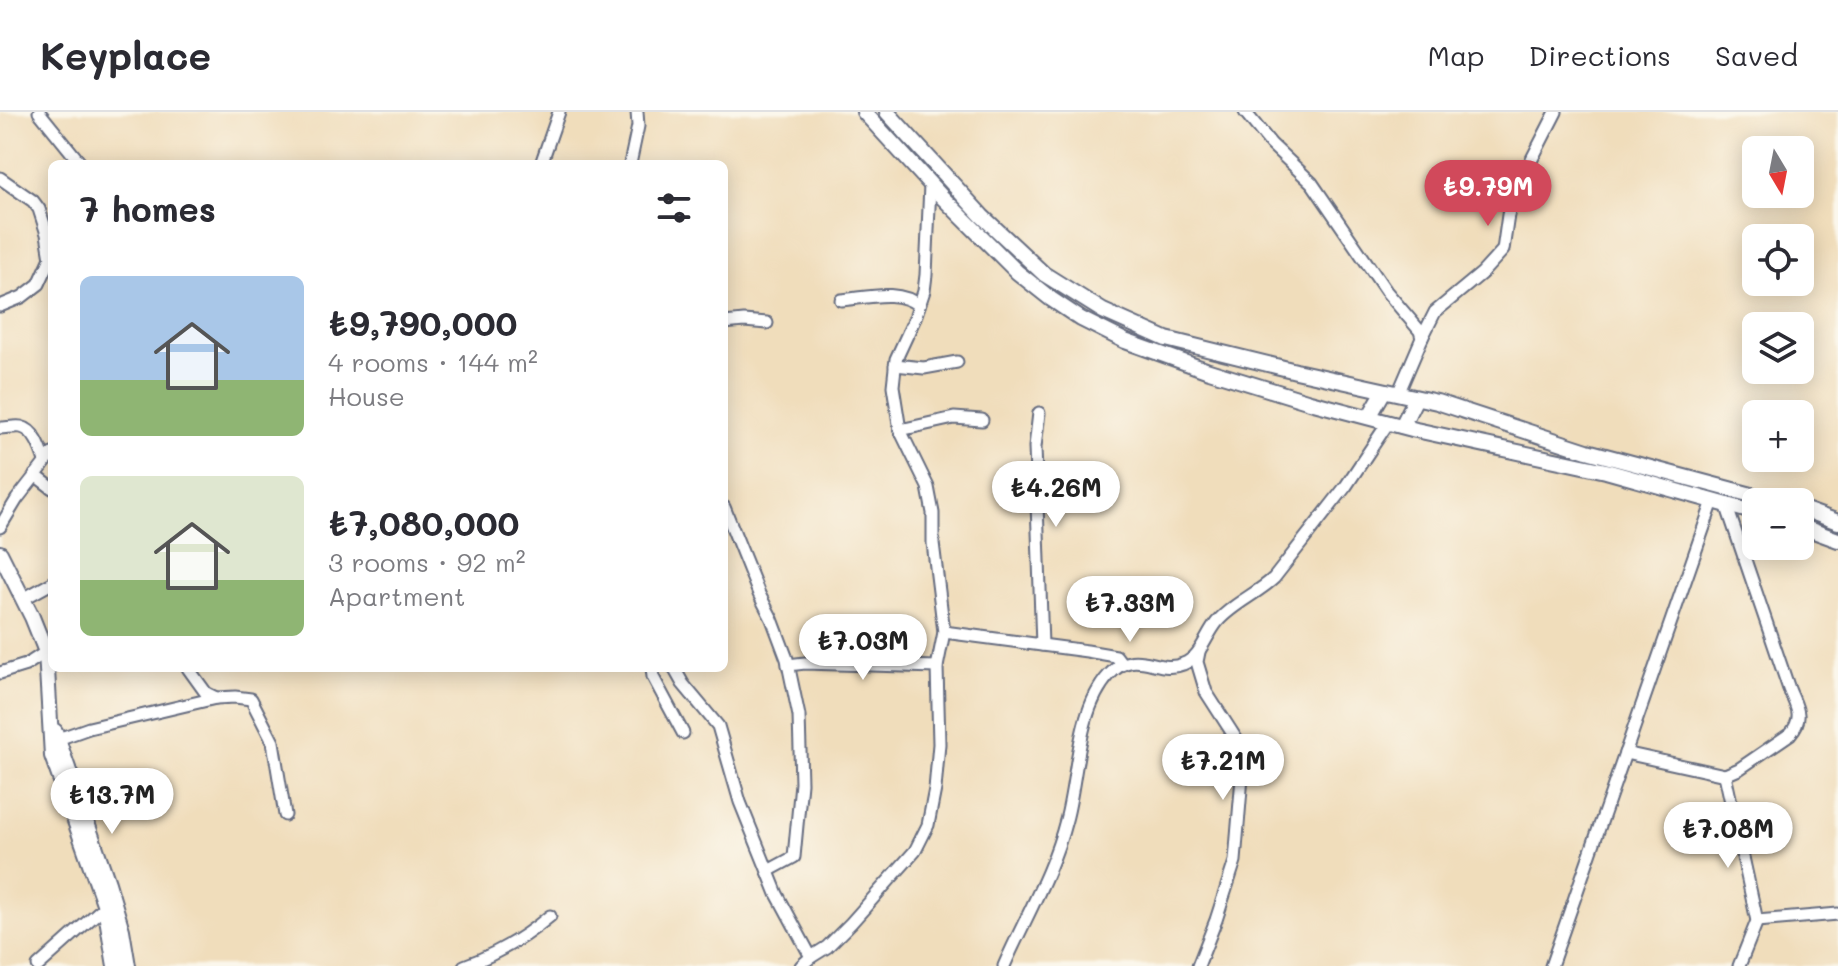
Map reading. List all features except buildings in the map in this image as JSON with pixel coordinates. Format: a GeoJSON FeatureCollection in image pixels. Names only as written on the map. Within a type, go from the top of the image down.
{"type":"FeatureCollection","features":[{"type":"Feature","properties":{"kind":"main road"},"geometry":{"type":"LineString","coordinates":[[864,112],[930,185],[1017,272],[1081,319],[1125,341],[1310,402],[1395,425],[1606,471],[1742,509]]}},
{"type":"Feature","properties":{"kind":"main road"},"geometry":{"type":"LineString","coordinates":[[887,112],[982,216],[1044,274],[1103,311],[1166,339],[1437,402],[1587,451],[1742,492]]}},
{"type":"Feature","properties":{"kind":"main road"},"geometry":{"type":"LineString","coordinates":[[1369,417],[1391,392]]}},
{"type":"Feature","properties":{"kind":"main road"},"geometry":{"type":"LineString","coordinates":[[1395,425],[1416,398]]}},
{"type":"Feature","properties":{"kind":"main road"},"geometry":{"type":"LineString","coordinates":[[1814,513],[1838,522]]}},
{"type":"Feature","properties":{"kind":"main road"},"geometry":{"type":"LineString","coordinates":[[1814,531],[1838,540]]}},
{"type":"Feature","properties":{"kind":"main road"},"geometry":{"type":"LineString","coordinates":[[0,553],[46,652],[52,756],[122,930],[128,966]]}},
{"type":"Feature","properties":{"kind":"main road"},"geometry":{"type":"LineString","coordinates":[[50,719],[110,906],[115,966]]}},
{"type":"Feature","properties":{"kind":"street"},"geometry":{"type":"LineString","coordinates":[[39,112],[78,160]]}},
{"type":"Feature","properties":{"kind":"street"},"geometry":{"type":"LineString","coordinates":[[542,160],[559,112]]}},
{"type":"Feature","properties":{"kind":"street"},"geometry":{"type":"LineString","coordinates":[[632,160],[637,112]]}},
{"type":"Feature","properties":{"kind":"street"},"geometry":{"type":"LineString","coordinates":[[1245,112],[1271,144],[1312,183],[1386,291],[1420,331],[1422,338]]}},
{"type":"Feature","properties":{"kind":"street"},"geometry":{"type":"LineString","coordinates":[[1391,392],[1435,312],[1482,273],[1503,250],[1514,194],[1556,112]]}},
{"type":"Feature","properties":{"kind":"street"},"geometry":{"type":"LineString","coordinates":[[0,178],[33,201],[39,209],[48,240]]}},
{"type":"Feature","properties":{"kind":"street"},"geometry":{"type":"LineString","coordinates":[[676,672],[718,726],[740,802],[804,963],[827,947],[915,851],[928,825],[935,789],[939,744],[937,667],[944,632],[933,543],[933,513],[928,487],[900,430],[893,386],[896,359],[915,318],[926,275],[930,185]]}},
{"type":"Feature","properties":{"kind":"street"},"geometry":{"type":"LineString","coordinates":[[0,306],[22,297],[39,284],[48,264]]}},
{"type":"Feature","properties":{"kind":"street"},"geometry":{"type":"LineString","coordinates":[[841,300],[898,296],[913,300],[919,306]]}},
{"type":"Feature","properties":{"kind":"street"},"geometry":{"type":"LineString","coordinates":[[728,323],[767,323]]}},
{"type":"Feature","properties":{"kind":"street"},"geometry":{"type":"LineString","coordinates":[[895,365],[924,368],[957,362]]}},
{"type":"Feature","properties":{"kind":"street"},"geometry":{"type":"LineString","coordinates":[[1039,413],[1035,447],[1042,645]]}},
{"type":"Feature","properties":{"kind":"street"},"geometry":{"type":"LineString","coordinates":[[900,430],[954,418],[982,420]]}},
{"type":"Feature","properties":{"kind":"street"},"geometry":{"type":"LineString","coordinates":[[1004,966],[1053,860],[1066,820],[1081,739],[1093,701],[1108,676],[1122,664],[1137,661],[1180,666],[1193,658],[1223,616],[1274,578],[1395,425]]}},
{"type":"Feature","properties":{"kind":"street"},"geometry":{"type":"LineString","coordinates":[[0,428],[26,429],[48,457]]}},
{"type":"Feature","properties":{"kind":"street"},"geometry":{"type":"LineString","coordinates":[[0,527],[48,459]]}},
{"type":"Feature","properties":{"kind":"street"},"geometry":{"type":"LineString","coordinates":[[35,475],[48,485]]}},
{"type":"Feature","properties":{"kind":"street"},"geometry":{"type":"LineString","coordinates":[[1625,753],[1725,775],[1739,769],[1797,726],[1797,707],[1719,502]]}},
{"type":"Feature","properties":{"kind":"street"},"geometry":{"type":"LineString","coordinates":[[1551,966],[1625,753],[1719,502]]}},
{"type":"Feature","properties":{"kind":"street"},"geometry":{"type":"LineString","coordinates":[[728,517],[772,619],[788,665],[799,716],[801,783],[794,857],[768,871]]}},
{"type":"Feature","properties":{"kind":"street"},"geometry":{"type":"LineString","coordinates":[[23,599],[48,585]]}},
{"type":"Feature","properties":{"kind":"street"},"geometry":{"type":"LineString","coordinates":[[944,632],[1116,656],[1122,664]]}},
{"type":"Feature","properties":{"kind":"street"},"geometry":{"type":"LineString","coordinates":[[0,673],[26,665],[46,652]]}},
{"type":"Feature","properties":{"kind":"street"},"geometry":{"type":"LineString","coordinates":[[1198,966],[1235,861],[1242,777],[1242,748],[1206,692],[1197,662],[1199,652]]}},
{"type":"Feature","properties":{"kind":"street"},"geometry":{"type":"LineString","coordinates":[[788,665],[937,667]]}},
{"type":"Feature","properties":{"kind":"street"},"geometry":{"type":"LineString","coordinates":[[191,672],[206,693],[216,698]]}},
{"type":"Feature","properties":{"kind":"street"},"geometry":{"type":"LineString","coordinates":[[652,672],[683,733]]}},
{"type":"Feature","properties":{"kind":"street"},"geometry":{"type":"LineString","coordinates":[[58,739],[89,728],[216,698],[251,699],[273,742],[285,815]]}},
{"type":"Feature","properties":{"kind":"street"},"geometry":{"type":"LineString","coordinates":[[1725,775],[1757,921],[1739,966]]}},
{"type":"Feature","properties":{"kind":"street"},"geometry":{"type":"LineString","coordinates":[[38,966],[110,906]]}},
{"type":"Feature","properties":{"kind":"street"},"geometry":{"type":"LineString","coordinates":[[1757,921],[1838,914]]}},
{"type":"Feature","properties":{"kind":"street"},"geometry":{"type":"LineString","coordinates":[[464,966],[531,932],[550,916]]}}]}
